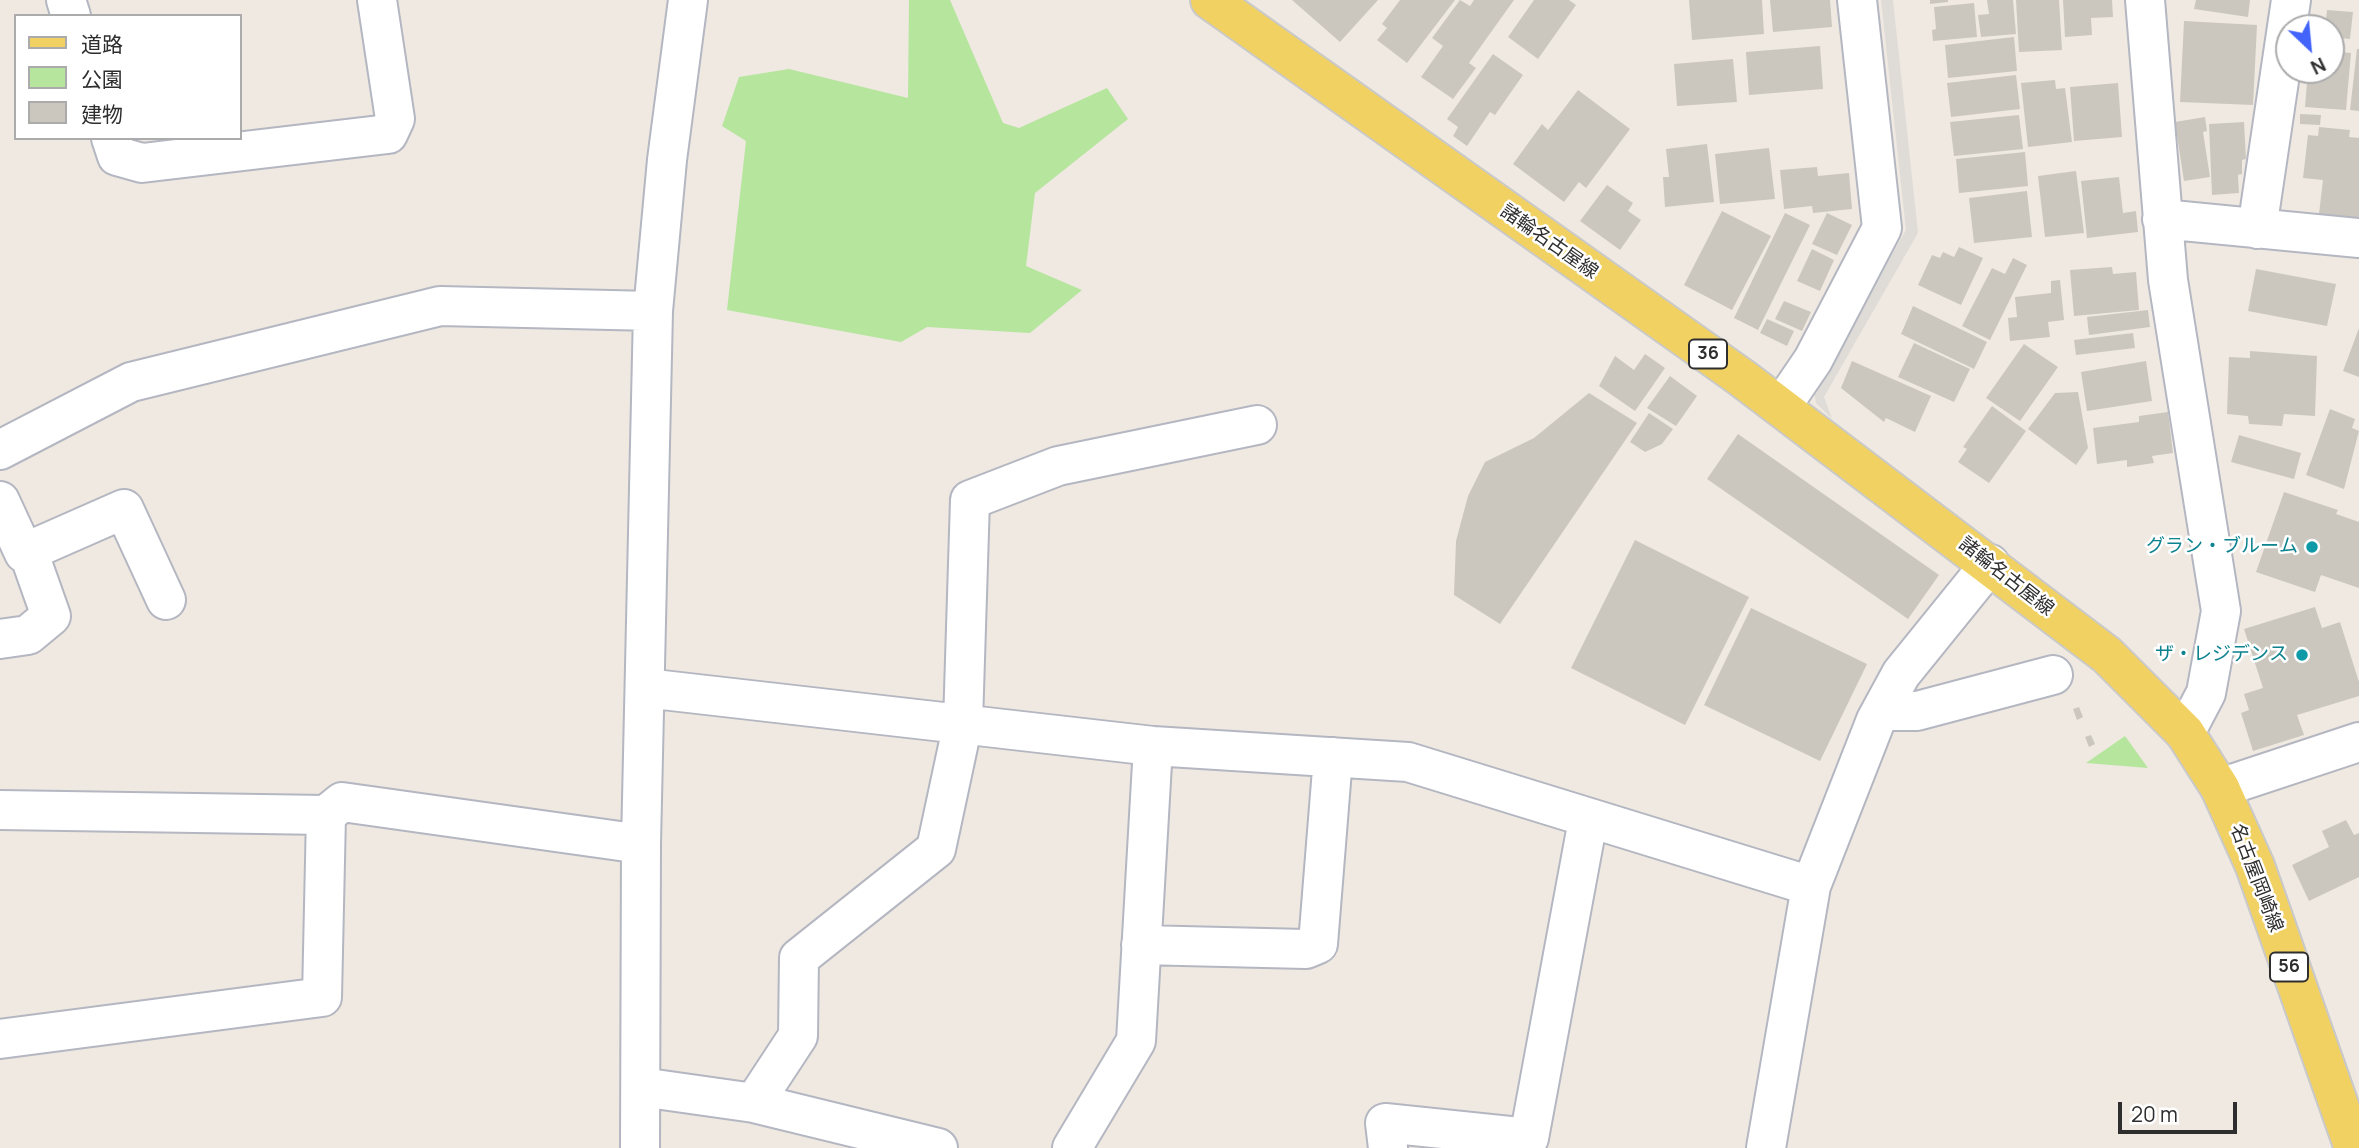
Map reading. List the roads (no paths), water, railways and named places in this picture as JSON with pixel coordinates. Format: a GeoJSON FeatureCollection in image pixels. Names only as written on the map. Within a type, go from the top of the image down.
{"type":"FeatureCollection","features":[{"type":"Feature","properties":{"kind":"main road","name":"諸輪名古屋線"},"geometry":{"type":"LineString","coordinates":[[1210,0],[1781,407],[1990,564],[2107,655],[2185,733]]}},
{"type":"Feature","properties":{"kind":"main road","name":"名古屋岡崎線"},"geometry":{"type":"LineString","coordinates":[[2185,733],[2220,788],[2255,866],[2354,1148]]}},
{"type":"Feature","properties":{"kind":"street"},"geometry":{"type":"LineString","coordinates":[[112,140],[117,156],[142,163],[388,134],[395,119],[377,0]]}},
{"type":"Feature","properties":{"kind":"street"},"geometry":{"type":"LineString","coordinates":[[640,1148],[641,844],[653,311],[667,160],[688,0]]}},
{"type":"Feature","properties":{"kind":"street"},"geometry":{"type":"LineString","coordinates":[[1781,407],[1813,360],[1882,228],[1857,0]]}},
{"type":"Feature","properties":{"kind":"street"},"geometry":{"type":"LineString","coordinates":[[2145,0],[2168,280],[2221,611],[2206,693],[2185,733]]}},
{"type":"Feature","properties":{"kind":"street"},"geometry":{"type":"LineString","coordinates":[[2257,229],[2291,0]]}},
{"type":"Feature","properties":{"kind":"street"},"geometry":{"type":"LineString","coordinates":[[2162,219],[2359,238]]}},
{"type":"Feature","properties":{"kind":"street"},"geometry":{"type":"LineString","coordinates":[[0,450],[131,382],[440,306],[653,311]]}},
{"type":"Feature","properties":{"kind":"street"},"geometry":{"type":"LineString","coordinates":[[754,1103],[797,1036],[799,958],[936,849],[963,723],[970,500],[1058,466],[1257,425]]}},
{"type":"Feature","properties":{"kind":"street"},"geometry":{"type":"LineString","coordinates":[[0,501],[24,553],[124,509],[166,600]]}},
{"type":"Feature","properties":{"kind":"street"},"geometry":{"type":"LineString","coordinates":[[0,639],[28,635],[51,615],[28,551]]}},
{"type":"Feature","properties":{"kind":"street"},"geometry":{"type":"LineString","coordinates":[[1766,1148],[1811,886],[1882,711],[1901,674],[1990,564]]}},
{"type":"Feature","properties":{"kind":"street"},"geometry":{"type":"LineString","coordinates":[[1882,711],[1917,711],[2053,676]]}},
{"type":"Feature","properties":{"kind":"street"},"geometry":{"type":"LineString","coordinates":[[645,688],[1153,746],[1408,762],[1588,820],[1811,886]]}},
{"type":"Feature","properties":{"kind":"street"},"geometry":{"type":"LineString","coordinates":[[2220,788],[2359,742]]}},
{"type":"Feature","properties":{"kind":"street"},"geometry":{"type":"LineString","coordinates":[[1072,1148],[1136,1041],[1153,746]]}},
{"type":"Feature","properties":{"kind":"street"},"geometry":{"type":"LineString","coordinates":[[1142,945],[1306,950],[1318,944],[1333,757]]}},
{"type":"Feature","properties":{"kind":"street"},"geometry":{"type":"LineString","coordinates":[[0,810],[326,815],[342,802],[641,844]]}},
{"type":"Feature","properties":{"kind":"street"},"geometry":{"type":"LineString","coordinates":[[0,1040],[322,997],[326,815]]}},
{"type":"Feature","properties":{"kind":"street"},"geometry":{"type":"LineString","coordinates":[[1388,1148],[1385,1124],[1529,1138],[1588,820]]}},
{"type":"Feature","properties":{"kind":"street"},"geometry":{"type":"LineString","coordinates":[[641,1087],[754,1103],[938,1148]]}},
{"type":"Feature","properties":{"kind":"place","name":"グラン・ブルーム"},"geometry":{"type":"Point","coordinates":[2312,547]}},
{"type":"Feature","properties":{"kind":"place","name":"ザ・レジデンス"},"geometry":{"type":"Point","coordinates":[2302,655]}}]}
